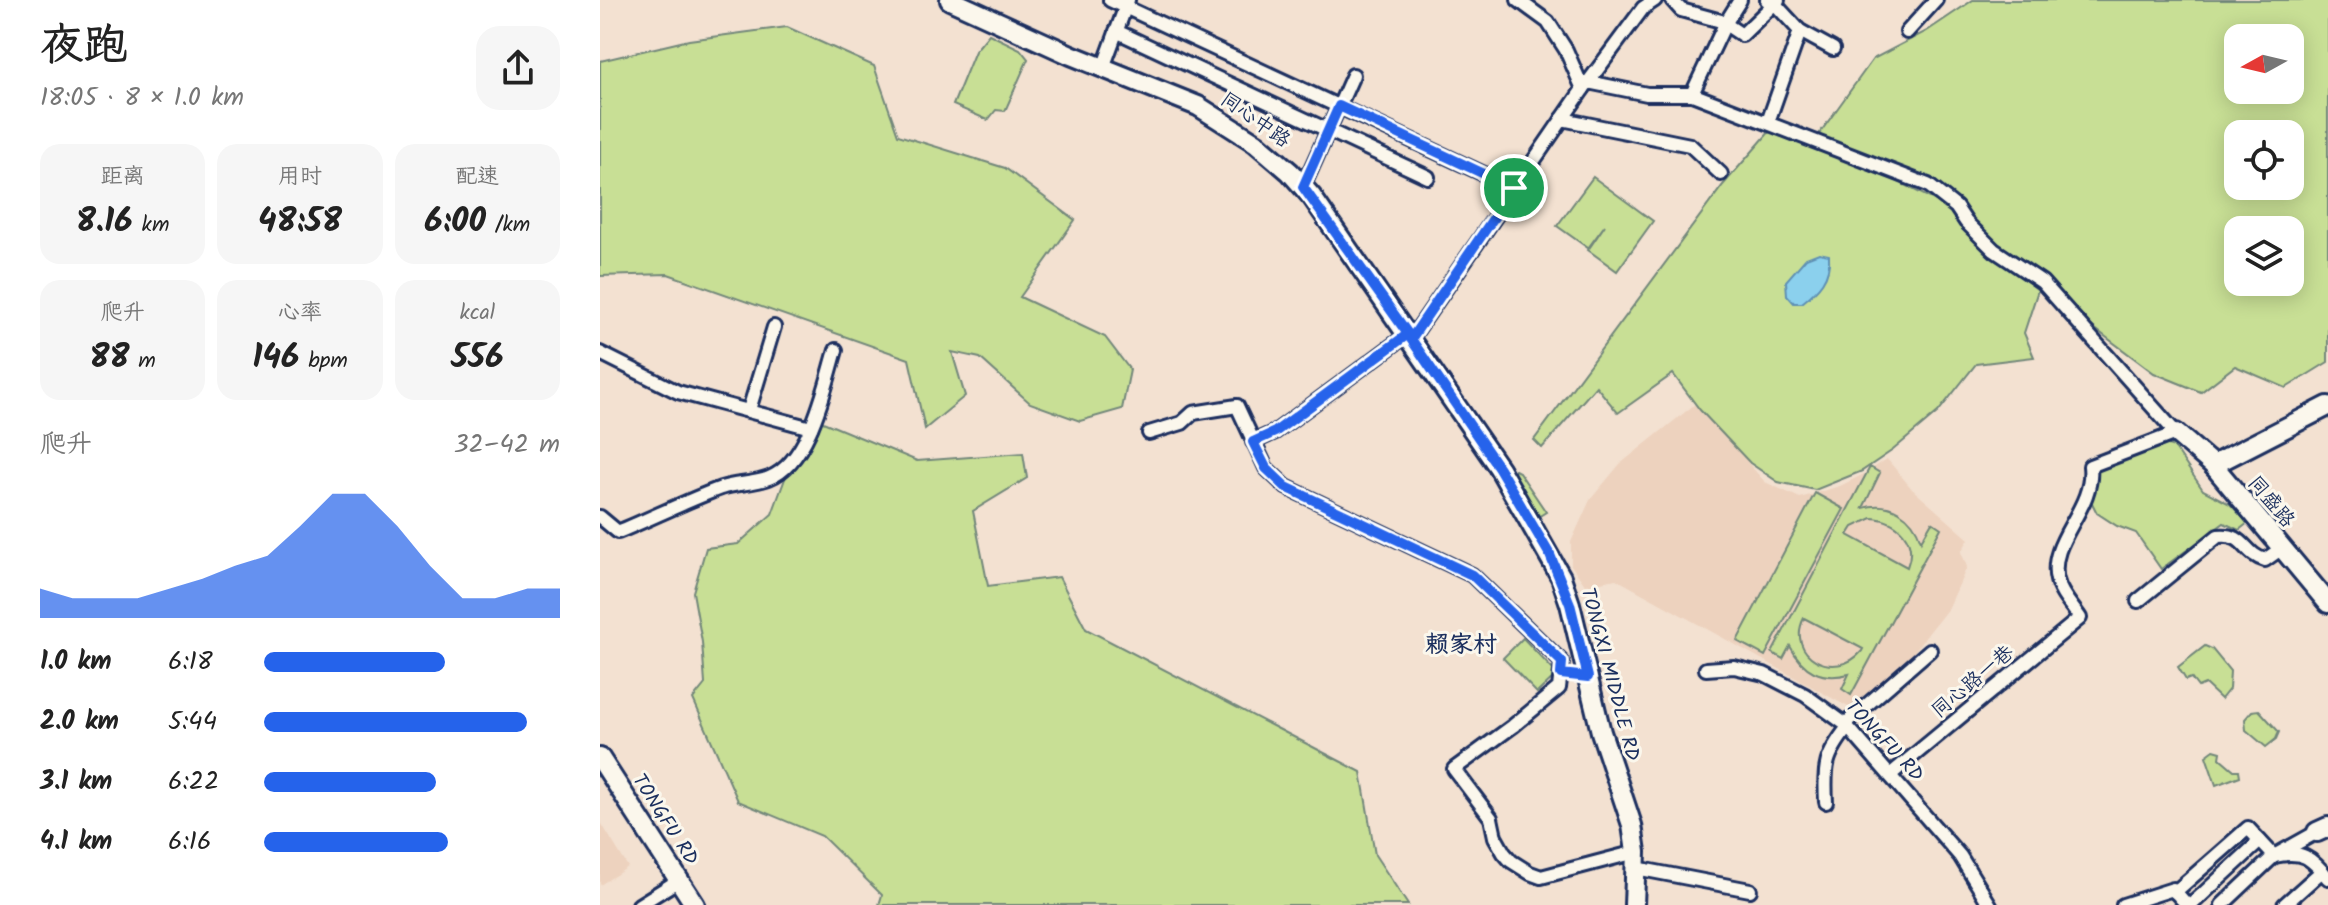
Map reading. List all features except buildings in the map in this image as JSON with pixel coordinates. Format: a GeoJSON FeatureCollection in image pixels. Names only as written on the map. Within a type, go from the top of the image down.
{"type":"FeatureCollection","features":[{"type":"Feature","properties":{"kind":"street","name":"同心中路"},"geometry":{"type":"LineString","coordinates":[[950,0],[1198,106],[1228,123],[1273,157],[1303,187],[1410,336],[1499,468],[1550,555],[1570,604],[1588,677]]}},
{"type":"Feature","properties":{"kind":"street"},"geometry":{"type":"LineString","coordinates":[[1110,0],[1126,4],[1514,188]]}},
{"type":"Feature","properties":{"kind":"street"},"geometry":{"type":"LineString","coordinates":[[1518,0],[1548,22],[1586,85]]}},
{"type":"Feature","properties":{"kind":"street"},"geometry":{"type":"LineString","coordinates":[[1253,442],[1275,432],[1410,336],[1586,85],[1643,8],[1655,0]]}},
{"type":"Feature","properties":{"kind":"street"},"geometry":{"type":"LineString","coordinates":[[1672,0],[1681,10],[1725,24],[1742,35],[1774,2],[1800,31],[1833,49]]}},
{"type":"Feature","properties":{"kind":"street"},"geometry":{"type":"LineString","coordinates":[[1692,94],[1725,24],[1740,0]]}},
{"type":"Feature","properties":{"kind":"street"},"geometry":{"type":"LineString","coordinates":[[1907,32],[1927,3]]}},
{"type":"Feature","properties":{"kind":"street"},"geometry":{"type":"LineString","coordinates":[[1103,68],[1126,4]]}},
{"type":"Feature","properties":{"kind":"street"},"geometry":{"type":"LineString","coordinates":[[1116,31],[1428,177]]}},
{"type":"Feature","properties":{"kind":"street"},"geometry":{"type":"LineString","coordinates":[[1768,122],[1800,31]]}},
{"type":"Feature","properties":{"kind":"street"},"geometry":{"type":"LineString","coordinates":[[1303,187],[1353,75]]}},
{"type":"Feature","properties":{"kind":"street"},"geometry":{"type":"LineString","coordinates":[[1586,85],[1647,94],[1692,94],[1928,185],[1943,195],[1994,250],[2042,282],[2176,433]]}},
{"type":"Feature","properties":{"kind":"street"},"geometry":{"type":"LineString","coordinates":[[1562,119],[1690,145],[1721,174]]}},
{"type":"Feature","properties":{"kind":"street"},"geometry":{"type":"LineString","coordinates":[[749,410],[774,327]]}},
{"type":"Feature","properties":{"kind":"street"},"geometry":{"type":"LineString","coordinates":[[600,517],[618,532],[723,487],[772,477],[789,463],[811,428],[836,350]]}},
{"type":"Feature","properties":{"kind":"street"},"geometry":{"type":"LineString","coordinates":[[600,353],[678,392],[811,428]]}},
{"type":"Feature","properties":{"kind":"street"},"geometry":{"type":"LineString","coordinates":[[1149,433],[1182,423],[1193,413],[1237,406],[1266,468],[1286,487],[1472,575],[1562,662],[1559,688],[1454,769],[1491,818],[1495,837],[1511,861],[1541,877],[1636,860],[1750,890]]}},
{"type":"Feature","properties":{"kind":"street"},"geometry":{"type":"LineString","coordinates":[[2213,465],[2328,406]]}},
{"type":"Feature","properties":{"kind":"street","name":"同盛路"},"geometry":{"type":"LineString","coordinates":[[2176,433],[2213,465],[2328,603]]}},
{"type":"Feature","properties":{"kind":"street","name":"同心路一巷"},"geometry":{"type":"LineString","coordinates":[[1890,775],[2080,618],[2059,585],[2056,563],[2088,494],[2090,466],[2176,433]]}},
{"type":"Feature","properties":{"kind":"street"},"geometry":{"type":"LineString","coordinates":[[2138,601],[2218,536],[2240,539],[2257,558],[2265,560],[2282,548]]}},
{"type":"Feature","properties":{"kind":"street"},"geometry":{"type":"LineString","coordinates":[[1826,802],[1826,761],[1846,725],[1930,650]]}},
{"type":"Feature","properties":{"kind":"street","name":"TONGFU RD"},"geometry":{"type":"LineString","coordinates":[[1706,669],[1734,667],[1764,674],[1805,695],[1846,725],[1960,856],[1990,905]]}},
{"type":"Feature","properties":{"kind":"street"},"geometry":{"type":"LineString","coordinates":[[1561,674],[1588,677]]}},
{"type":"Feature","properties":{"kind":"street","name":"TONGXI MIDDLE RD"},"geometry":{"type":"LineString","coordinates":[[1588,677],[1601,732],[1632,825],[1636,860],[1634,905]]}},
{"type":"Feature","properties":{"kind":"street","name":"TONGFU RD"},"geometry":{"type":"LineString","coordinates":[[600,758],[695,905]]}},
{"type":"Feature","properties":{"kind":"street"},"geometry":{"type":"LineString","coordinates":[[2175,892],[2248,828],[2274,856]]}},
{"type":"Feature","properties":{"kind":"street"},"geometry":{"type":"LineString","coordinates":[[2222,905],[2274,856],[2323,830]]}},
{"type":"Feature","properties":{"kind":"street"},"geometry":{"type":"LineString","coordinates":[[2123,905],[2173,889],[2189,905],[2260,841]]}},
{"type":"Feature","properties":{"kind":"street"},"geometry":{"type":"LineString","coordinates":[[2274,856],[2293,852],[2306,856],[2325,874],[2284,905]]}},
{"type":"Feature","properties":{"kind":"street"},"geometry":{"type":"LineString","coordinates":[[639,905],[679,880]]}},
{"type":"Feature","properties":{"kind":"shaded area"},"geometry":{"type":"Polygon","coordinates":[[[1714,389],[1721,419],[1748,463],[1765,482],[1800,498],[1840,486],[1887,459],[1912,489],[1969,539],[1961,552],[1967,567],[1949,607],[1909,658],[1850,708],[1616,579],[1585,585],[1571,565],[1571,542],[1590,500],[1620,464],[1714,389]]]}},
{"type":"Feature","properties":{"kind":"shaded area"},"geometry":{"type":"Polygon","coordinates":[[[600,821],[628,867],[600,885],[600,821]]]}},
{"type":"Feature","properties":{"kind":"green space"},"geometry":{"type":"Polygon","coordinates":[[[1973,0],[2328,0],[2328,362],[2286,388],[2235,366],[2201,392],[2154,373],[2090,325],[2046,276],[2006,254],[1972,225],[1964,208],[1910,171],[1817,137],[1873,59],[1927,31],[1973,0]]]}},
{"type":"Feature","properties":{"kind":"green space"},"geometry":{"type":"Polygon","coordinates":[[[787,27],[874,66],[898,135],[1005,168],[1075,220],[1020,297],[1105,337],[1130,370],[1122,409],[1080,421],[1030,403],[980,358],[952,352],[965,396],[925,429],[909,359],[668,274],[600,276],[600,61],[689,40],[787,27]]]}},
{"type":"Feature","properties":{"kind":"green space"},"geometry":{"type":"Polygon","coordinates":[[[989,34],[1020,49],[1028,59],[1005,111],[996,110],[988,120],[953,105],[975,51],[989,34]]]}},
{"type":"Feature","properties":{"kind":"green space"},"geometry":{"type":"Polygon","coordinates":[[[1771,130],[1865,165],[1950,208],[1983,247],[2038,290],[2024,333],[2034,357],[1976,364],[1938,412],[1893,450],[1862,471],[1815,490],[1778,482],[1750,463],[1700,410],[1673,374],[1618,413],[1596,386],[1542,448],[1534,440],[1723,185],[1771,130]]]}},
{"type":"Feature","properties":{"kind":"green space"},"geometry":{"type":"Polygon","coordinates":[[[1593,177],[1653,221],[1617,271],[1588,250],[1605,225],[1588,248],[1557,226],[1593,177]]]}},
{"type":"Feature","properties":{"kind":"green space"},"geometry":{"type":"Polygon","coordinates":[[[811,417],[917,461],[1023,453],[1027,478],[973,511],[988,586],[1059,577],[1086,629],[1361,772],[1375,855],[1408,905],[879,905],[882,895],[822,836],[738,801],[693,699],[705,684],[702,642],[693,592],[706,548],[738,544],[772,514],[803,430],[811,417]]]}},
{"type":"Feature","properties":{"kind":"green space"},"geometry":{"type":"Polygon","coordinates":[[[2162,443],[2174,447],[2203,490],[2230,504],[2248,523],[2239,530],[2224,523],[2161,569],[2136,533],[2117,526],[2097,513],[2090,499],[2094,476],[2102,466],[2162,443]]]}},
{"type":"Feature","properties":{"kind":"green space"},"geometry":{"type":"Polygon","coordinates":[[[1870,467],[1880,473],[1863,508],[1882,506],[1899,512],[1912,524],[1921,541],[1932,522],[1941,528],[1851,695],[1842,689],[1849,674],[1830,676],[1814,672],[1801,662],[1790,646],[1783,659],[1772,653],[1870,467]],[[1872,518],[1853,527],[1848,535],[1907,567],[1910,548],[1903,533],[1890,523],[1872,518]],[[1804,618],[1800,631],[1801,643],[1816,660],[1839,665],[1862,651],[1863,649],[1804,618]]]}},
{"type":"Feature","properties":{"kind":"green space"},"geometry":{"type":"Polygon","coordinates":[[[1515,470],[1546,512],[1533,520],[1512,473],[1515,470]]]}},
{"type":"Feature","properties":{"kind":"green space"},"geometry":{"type":"Polygon","coordinates":[[[1815,493],[1844,509],[1765,656],[1737,641],[1815,493]]]}},
{"type":"Feature","properties":{"kind":"green space"},"geometry":{"type":"Polygon","coordinates":[[[1523,638],[1557,674],[1537,693],[1503,658],[1523,638]]]}},
{"type":"Feature","properties":{"kind":"green space"},"geometry":{"type":"Polygon","coordinates":[[[2205,646],[2212,649],[2230,671],[2229,689],[2221,699],[2205,684],[2198,687],[2191,678],[2186,680],[2178,667],[2205,646]]]}},
{"type":"Feature","properties":{"kind":"green space"},"geometry":{"type":"Polygon","coordinates":[[[2259,710],[2279,732],[2266,747],[2246,730],[2245,719],[2252,711],[2259,710]]]}},
{"type":"Feature","properties":{"kind":"green space"},"geometry":{"type":"Polygon","coordinates":[[[2214,750],[2221,752],[2220,758],[2234,770],[2239,770],[2240,776],[2216,785],[2206,756],[2214,750]]]}},
{"type":"Feature","properties":{"kind":"water"},"geometry":{"type":"Polygon","coordinates":[[[1819,253],[1829,255],[1826,277],[1802,303],[1794,303],[1787,295],[1786,281],[1806,258],[1819,253]]]}},
{"type":"Feature","properties":{"kind":"district","name":"赖家村"},"geometry":{"type":"Point","coordinates":[1461,644]}},
{"type":"Feature","properties":{"kind":"route"},"geometry":{"type":"LineString","coordinates":[[1339,106],[1514,188],[1411,339],[1499,468],[1550,555],[1570,604],[1588,677],[1561,674],[1562,662],[1472,575],[1286,487],[1266,468],[1253,442],[1275,432],[1408,334],[1303,187],[1339,106]]}}]}
